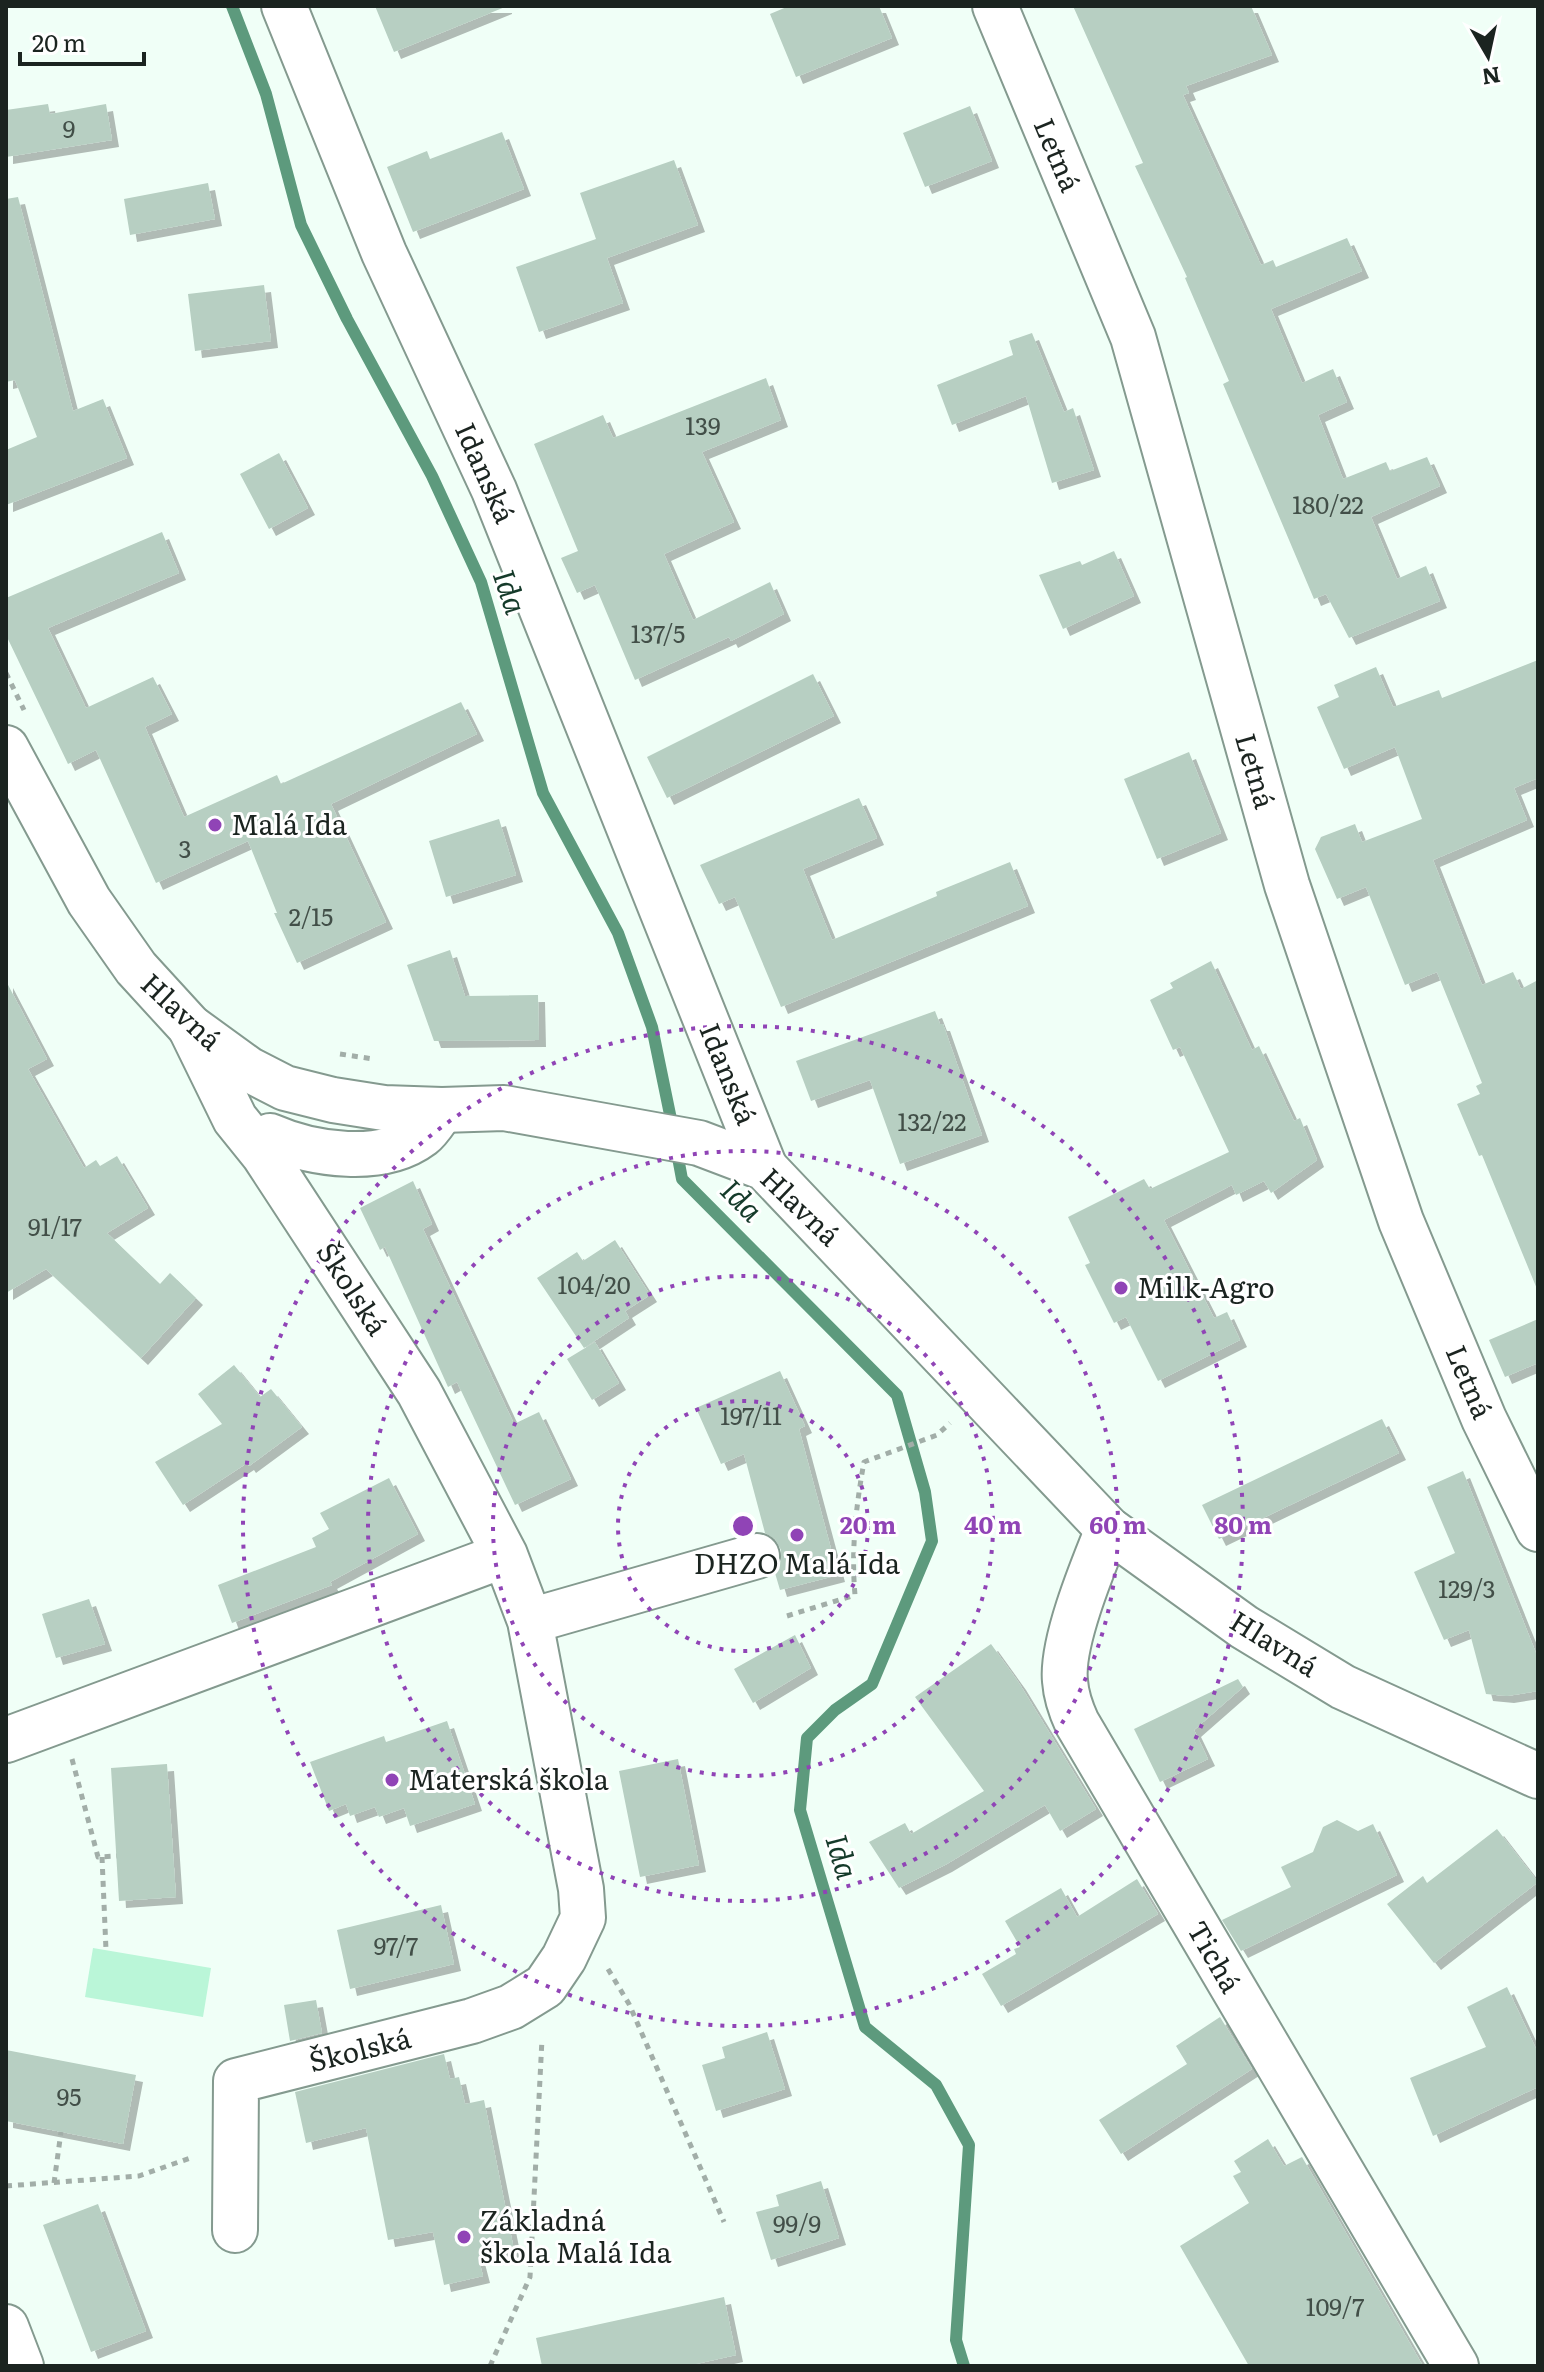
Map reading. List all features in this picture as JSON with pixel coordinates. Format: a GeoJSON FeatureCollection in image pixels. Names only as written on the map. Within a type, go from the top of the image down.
{"type":"FeatureCollection","features":[{"type":"Feature","properties":{"kind":"street","name":"Idanská"},"geometry":{"type":"LineString","coordinates":[[284,6],[384,253],[494,490],[765,1168]]}},
{"type":"Feature","properties":{"kind":"street","name":"Letná"},"geometry":{"type":"LineString","coordinates":[[995,6],[1133,337],[1287,885],[1401,1221],[1484,1419],[1538,1529]]}},
{"type":"Feature","properties":{"kind":"street","name":"Hlavná"},"geometry":{"type":"LineString","coordinates":[[18,735],[89,901],[136,968],[190,1027],[248,1069],[285,1088],[333,1100],[384,1108],[504,1108],[699,1143],[765,1168],[1108,1529],[1244,1627],[1343,1687],[1538,1776]]}},
{"type":"Feature","properties":{"kind":"street","name":"Školská"},"geometry":{"type":"LineString","coordinates":[[190,1027],[235,1119],[267,1145],[419,1392],[505,1555],[530,1621],[581,1889],[583,1918],[564,1958],[545,1986],[511,2007],[472,2021],[236,2081],[235,2230]]}},
{"type":"Feature","properties":{"kind":"street"},"geometry":{"type":"LineString","coordinates":[[285,1088],[267,1145],[285,1142],[333,1152],[373,1153],[399,1146],[423,1134],[442,1110]]}},
{"type":"Feature","properties":{"kind":"street","name":"Tichá"},"geometry":{"type":"LineString","coordinates":[[1108,1529],[1078,1610],[1066,1663],[1064,1679],[1071,1709],[1456,2366]]}},
{"type":"Feature","properties":{"kind":"street"},"geometry":{"type":"LineString","coordinates":[[6,1740],[505,1555]]}},
{"type":"Feature","properties":{"kind":"street"},"geometry":{"type":"LineString","coordinates":[[530,1621],[757,1556]]}},
{"type":"Feature","properties":{"kind":"street"},"geometry":{"type":"LineString","coordinates":[[6,2327],[21,2366]]}},
{"type":"Feature","properties":{"kind":"path"},"geometry":{"type":"LineString","coordinates":[[6,673],[18,735]]}},
{"type":"Feature","properties":{"kind":"path"},"geometry":{"type":"LineString","coordinates":[[332,1053],[384,1061]]}},
{"type":"Feature","properties":{"kind":"path"},"geometry":{"type":"LineString","coordinates":[[787,1616],[855,1595],[852,1567],[864,1462],[937,1435]]}},
{"type":"Feature","properties":{"kind":"path"},"geometry":{"type":"LineString","coordinates":[[56,1721],[73,1761],[98,1857],[117,1856]]}},
{"type":"Feature","properties":{"kind":"path"},"geometry":{"type":"LineString","coordinates":[[102,1857],[106,1950]]}},
{"type":"Feature","properties":{"kind":"path"},"geometry":{"type":"LineString","coordinates":[[583,1918],[601,1957],[629,2004],[724,2222]]}},
{"type":"Feature","properties":{"kind":"path"},"geometry":{"type":"LineString","coordinates":[[490,2366],[530,2277],[545,1986]]}},
{"type":"Feature","properties":{"kind":"path"},"geometry":{"type":"LineString","coordinates":[[54,2183],[61,2132]]}},
{"type":"Feature","properties":{"kind":"path"},"geometry":{"type":"LineString","coordinates":[[6,2186],[139,2176],[236,2142]]}},
{"type":"Feature","properties":{"kind":"green space"},"geometry":{"type":"Polygon","coordinates":[[[93,1948],[211,1968],[203,2017],[85,1997],[93,1948]]]}},
{"type":"Feature","properties":{"kind":"building"},"geometry":{"type":"Polygon","coordinates":[[[375,6],[505,6],[505,7],[394,52],[375,6]]]}},
{"type":"Feature","properties":{"kind":"building"},"geometry":{"type":"Polygon","coordinates":[[[789,6],[879,6],[892,38],[796,77],[770,14],[789,6]]]}},
{"type":"Feature","properties":{"kind":"building"},"geometry":{"type":"Polygon","coordinates":[[[1073,6],[1251,6],[1272,55],[1186,86],[1189,93],[1183,95],[1261,265],[1273,260],[1276,267],[1347,238],[1362,271],[1271,309],[1302,383],[1333,369],[1347,402],[1318,415],[1343,479],[1386,462],[1390,471],[1427,457],[1440,486],[1371,517],[1397,579],[1426,566],[1440,601],[1349,638],[1326,594],[1314,599],[1223,384],[1229,381],[1187,277],[1135,166],[1143,163],[1073,6]]]}},
{"type":"Feature","properties":{"kind":"building"},"geometry":{"type":"Polygon","coordinates":[[[48,104],[50,114],[106,104],[112,140],[6,157],[6,110],[48,104]]]}},
{"type":"Feature","properties":{"kind":"building"},"geometry":{"type":"Polygon","coordinates":[[[970,106],[992,161],[925,187],[903,133],[970,106]]]}},
{"type":"Feature","properties":{"kind":"building"},"geometry":{"type":"Polygon","coordinates":[[[502,132],[524,189],[413,232],[387,167],[427,151],[430,159],[502,132]]]}},
{"type":"Feature","properties":{"kind":"building"},"geometry":{"type":"Polygon","coordinates":[[[674,160],[698,225],[607,258],[623,303],[539,332],[516,267],[596,239],[580,193],[674,160]]]}},
{"type":"Feature","properties":{"kind":"building"},"geometry":{"type":"Polygon","coordinates":[[[208,183],[215,219],[130,235],[124,199],[208,183]]]}},
{"type":"Feature","properties":{"kind":"building"},"geometry":{"type":"Polygon","coordinates":[[[18,197],[73,411],[103,399],[127,458],[6,505],[6,450],[37,437],[15,380],[6,382],[6,199],[18,197]]]}},
{"type":"Feature","properties":{"kind":"building"},"geometry":{"type":"Polygon","coordinates":[[[264,285],[271,341],[195,351],[188,294],[264,285]]]}},
{"type":"Feature","properties":{"kind":"building"},"geometry":{"type":"Polygon","coordinates":[[[1032,333],[1064,412],[1073,408],[1094,470],[1052,483],[1026,396],[952,425],[937,385],[1013,355],[1009,341],[1032,333]]]}},
{"type":"Feature","properties":{"kind":"building"},"geometry":{"type":"Polygon","coordinates":[[[766,378],[781,420],[702,452],[734,522],[664,554],[693,620],[770,582],[784,614],[731,641],[729,637],[635,680],[595,585],[577,593],[561,558],[578,551],[534,444],[603,415],[613,438],[766,378]]]}},
{"type":"Feature","properties":{"kind":"building"},"geometry":{"type":"Polygon","coordinates":[[[279,453],[308,508],[269,529],[240,474],[279,453]]]}},
{"type":"Feature","properties":{"kind":"building"},"geometry":{"type":"Polygon","coordinates":[[[162,532],[179,573],[48,628],[86,708],[153,677],[172,714],[145,727],[184,817],[277,775],[281,784],[461,702],[477,734],[331,804],[386,922],[297,963],[274,913],[277,913],[248,841],[156,883],[96,750],[68,764],[6,635],[6,598],[162,532]]]}},
{"type":"Feature","properties":{"kind":"building"},"geometry":{"type":"Polygon","coordinates":[[[1114,551],[1134,596],[1063,629],[1039,575],[1080,561],[1082,565],[1114,551]]]}},
{"type":"Feature","properties":{"kind":"building"},"geometry":{"type":"Polygon","coordinates":[[[1538,660],[1538,778],[1514,788],[1527,820],[1433,860],[1482,985],[1513,972],[1521,989],[1538,980],[1537,1289],[1482,1155],[1479,1156],[1457,1104],[1480,1094],[1476,1086],[1482,1083],[1437,972],[1405,985],[1366,887],[1337,899],[1315,849],[1321,837],[1355,824],[1362,842],[1422,819],[1395,747],[1344,769],[1317,707],[1339,697],[1334,685],[1376,667],[1393,707],[1439,690],[1442,698],[1538,660]]]}},
{"type":"Feature","properties":{"kind":"building"},"geometry":{"type":"Polygon","coordinates":[[[813,674],[834,716],[667,798],[647,757],[813,674]]]}},
{"type":"Feature","properties":{"kind":"building"},"geometry":{"type":"Polygon","coordinates":[[[1189,752],[1221,833],[1157,859],[1124,779],[1189,752]]]}},
{"type":"Feature","properties":{"kind":"building"},"geometry":{"type":"Polygon","coordinates":[[[859,798],[877,838],[803,869],[832,940],[1010,862],[1028,906],[781,1007],[735,897],[719,904],[700,865],[859,798]]]}},
{"type":"Feature","properties":{"kind":"building"},"geometry":{"type":"Polygon","coordinates":[[[499,819],[516,875],[446,897],[429,841],[499,819]]]}},
{"type":"Feature","properties":{"kind":"building"},"geometry":{"type":"Polygon","coordinates":[[[450,950],[465,996],[538,995],[539,1040],[434,1041],[407,965],[450,950]]]}},
{"type":"Feature","properties":{"kind":"building"},"geometry":{"type":"Polygon","coordinates":[[[1211,961],[1252,1050],[1259,1046],[1294,1121],[1300,1118],[1317,1160],[1271,1193],[1264,1181],[1236,1195],[1232,1185],[1164,1220],[1214,1318],[1227,1312],[1240,1340],[1158,1381],[1126,1317],[1114,1323],[1085,1265],[1090,1263],[1068,1217],[1144,1179],[1150,1189],[1229,1152],[1180,1047],[1173,1050],[1150,1000],[1173,988],[1170,983],[1211,961]]]}},
{"type":"Feature","properties":{"kind":"building"},"geometry":{"type":"Polygon","coordinates":[[[6,981],[47,1059],[28,1069],[84,1168],[96,1160],[100,1166],[117,1156],[148,1208],[107,1233],[160,1284],[170,1273],[196,1298],[141,1358],[46,1269],[6,1293],[6,981]]]}},
{"type":"Feature","properties":{"kind":"building"},"geometry":{"type":"Polygon","coordinates":[[[935,1011],[940,1024],[943,1024],[982,1135],[900,1164],[870,1080],[811,1101],[796,1061],[935,1011]]]}},
{"type":"Feature","properties":{"kind":"building"},"geometry":{"type":"Polygon","coordinates":[[[413,1181],[432,1224],[423,1229],[514,1424],[539,1412],[571,1479],[515,1505],[457,1382],[448,1387],[385,1247],[380,1250],[360,1208],[413,1181]]]}},
{"type":"Feature","properties":{"kind":"building"},"geometry":{"type":"Polygon","coordinates":[[[615,1240],[650,1295],[625,1311],[629,1318],[584,1348],[537,1278],[577,1252],[583,1261],[615,1240]]]}},
{"type":"Feature","properties":{"kind":"building"},"geometry":{"type":"Polygon","coordinates":[[[1538,1319],[1538,1363],[1505,1377],[1489,1340],[1538,1319]]]}},
{"type":"Feature","properties":{"kind":"building"},"geometry":{"type":"Polygon","coordinates":[[[595,1342],[619,1383],[592,1400],[567,1359],[595,1342]]]}},
{"type":"Feature","properties":{"kind":"building"},"geometry":{"type":"Polygon","coordinates":[[[234,1365],[260,1397],[271,1389],[302,1427],[249,1466],[247,1463],[183,1505],[155,1462],[222,1424],[198,1394],[234,1365]]]}},
{"type":"Feature","properties":{"kind":"building"},"geometry":{"type":"Polygon","coordinates":[[[780,1371],[805,1426],[799,1429],[838,1575],[780,1590],[775,1573],[781,1561],[781,1550],[775,1539],[765,1533],[744,1454],[721,1464],[696,1408],[780,1371]]]}},
{"type":"Feature","properties":{"kind":"building"},"geometry":{"type":"Polygon","coordinates":[[[1382,1419],[1399,1453],[1219,1539],[1202,1505],[1382,1419]]]}},
{"type":"Feature","properties":{"kind":"building"},"geometry":{"type":"Polygon","coordinates":[[[1463,1471],[1538,1658],[1538,1691],[1507,1696],[1486,1694],[1469,1630],[1444,1640],[1414,1572],[1455,1553],[1427,1487],[1463,1471]]]}},
{"type":"Feature","properties":{"kind":"building"},"geometry":{"type":"Polygon","coordinates":[[[389,1478],[418,1534],[330,1582],[332,1585],[232,1623],[218,1585],[316,1547],[312,1538],[329,1529],[320,1513],[389,1478]]]}},
{"type":"Feature","properties":{"kind":"building"},"geometry":{"type":"Polygon","coordinates":[[[89,1599],[105,1644],[56,1658],[42,1614],[89,1599]]]}},
{"type":"Feature","properties":{"kind":"building"},"geometry":{"type":"Polygon","coordinates":[[[795,1635],[811,1668],[753,1703],[734,1669],[795,1635]]]}},
{"type":"Feature","properties":{"kind":"building"},"geometry":{"type":"Polygon","coordinates":[[[991,1644],[1019,1683],[1096,1809],[1060,1831],[1045,1805],[945,1865],[899,1888],[869,1842],[905,1823],[911,1834],[984,1791],[915,1697],[991,1644]]]}},
{"type":"Feature","properties":{"kind":"building"},"geometry":{"type":"Polygon","coordinates":[[[1238,1679],[1243,1687],[1194,1730],[1208,1759],[1160,1782],[1134,1729],[1238,1679]]]}},
{"type":"Feature","properties":{"kind":"building","name":"Materská škola"},"geometry":{"type":"Polygon","coordinates":[[[447,1721],[475,1804],[410,1826],[404,1808],[379,1817],[375,1807],[350,1816],[346,1804],[329,1811],[310,1762],[384,1736],[386,1742],[447,1721]]]}},
{"type":"Feature","properties":{"kind":"building"},"geometry":{"type":"Polygon","coordinates":[[[678,1759],[699,1865],[640,1877],[619,1771],[678,1759]]]}},
{"type":"Feature","properties":{"kind":"building"},"geometry":{"type":"Polygon","coordinates":[[[167,1764],[176,1897],[119,1901],[111,1768],[167,1764]]]}},
{"type":"Feature","properties":{"kind":"building"},"geometry":{"type":"Polygon","coordinates":[[[1337,1820],[1358,1831],[1373,1824],[1397,1875],[1241,1951],[1222,1920],[1291,1887],[1281,1867],[1313,1852],[1323,1827],[1337,1820]]]}},
{"type":"Feature","properties":{"kind":"building"},"geometry":{"type":"Polygon","coordinates":[[[1497,1829],[1538,1882],[1434,1963],[1387,1904],[1423,1876],[1427,1883],[1497,1829]]]}},
{"type":"Feature","properties":{"kind":"building"},"geometry":{"type":"Polygon","coordinates":[[[1137,1879],[1158,1914],[1001,2006],[982,1974],[1016,1954],[1014,1949],[1020,1947],[1005,1921],[1061,1888],[1077,1917],[1137,1879]]]}},
{"type":"Feature","properties":{"kind":"building"},"geometry":{"type":"Polygon","coordinates":[[[441,1905],[454,1964],[350,1989],[337,1930],[441,1905]]]}},
{"type":"Feature","properties":{"kind":"building"},"geometry":{"type":"Polygon","coordinates":[[[1507,1987],[1538,2053],[1538,2087],[1433,2136],[1410,2078],[1486,2047],[1467,2007],[1507,1987]]]}},
{"type":"Feature","properties":{"kind":"building"},"geometry":{"type":"Polygon","coordinates":[[[316,2000],[322,2033],[290,2041],[284,2005],[316,2000]]]}},
{"type":"Feature","properties":{"kind":"building"},"geometry":{"type":"Polygon","coordinates":[[[1220,2017],[1252,2069],[1121,2154],[1099,2120],[1187,2064],[1176,2046],[1220,2017]]]}},
{"type":"Feature","properties":{"kind":"building"},"geometry":{"type":"Polygon","coordinates":[[[767,2032],[785,2089],[716,2111],[702,2065],[725,2058],[722,2047],[767,2032]]]}},
{"type":"Feature","properties":{"kind":"building"},"geometry":{"type":"Polygon","coordinates":[[[6,2050],[136,2075],[123,2144],[6,2121],[6,2050]]]}},
{"type":"Feature","properties":{"kind":"building"},"geometry":{"type":"Polygon","coordinates":[[[444,2054],[450,2079],[459,2077],[465,2104],[484,2100],[514,2250],[478,2257],[483,2276],[444,2285],[433,2232],[388,2240],[366,2128],[306,2143],[295,2092],[444,2054]]]}},
{"type":"Feature","properties":{"kind":"building"},"geometry":{"type":"Polygon","coordinates":[[[1268,2139],[1284,2166],[1302,2157],[1423,2366],[1249,2366],[1180,2246],[1249,2203],[1233,2176],[1241,2172],[1234,2161],[1268,2139]]]}},
{"type":"Feature","properties":{"kind":"building"},"geometry":{"type":"Polygon","coordinates":[[[821,2181],[839,2238],[771,2260],[756,2212],[779,2206],[776,2195],[821,2181]]]}},
{"type":"Feature","properties":{"kind":"building"},"geometry":{"type":"Polygon","coordinates":[[[98,2204],[146,2331],[91,2352],[43,2225],[98,2204]]]}},
{"type":"Feature","properties":{"kind":"building"},"geometry":{"type":"Polygon","coordinates":[[[724,2297],[736,2355],[687,2366],[542,2366],[536,2338],[724,2297]]]}},
{"type":"Feature","properties":{"kind":"waterway","name":"Ida"},"geometry":{"type":"LineString","coordinates":[[232,6],[266,94],[301,225],[347,319],[432,476],[481,582],[543,793],[618,933],[652,1027],[673,1129]]}},
{"type":"Feature","properties":{"kind":"waterway","name":"Ida"},"geometry":{"type":"LineString","coordinates":[[676,1147],[682,1179],[897,1395],[925,1492],[932,1541],[872,1684],[835,1710],[807,1738],[800,1810],[865,2027],[936,2085],[969,2145],[956,2340],[964,2366]]}},
{"type":"Feature","properties":{"kind":"place","name":"Malá Ida"},"geometry":{"type":"Point","coordinates":[215,825]}},
{"type":"Feature","properties":{"kind":"place","name":"Milk-Agro"},"geometry":{"type":"Point","coordinates":[1121,1288]}},
{"type":"Feature","properties":{"kind":"place","name":"DHZO Malá Ida"},"geometry":{"type":"Point","coordinates":[797,1535]}},
{"type":"Feature","properties":{"kind":"place","name":"Materská škola"},"geometry":{"type":"Point","coordinates":[392,1780]}},
{"type":"Feature","properties":{"kind":"place","name":"Základná škola Malá Ida"},"geometry":{"type":"Point","coordinates":[464,2237]}}]}
